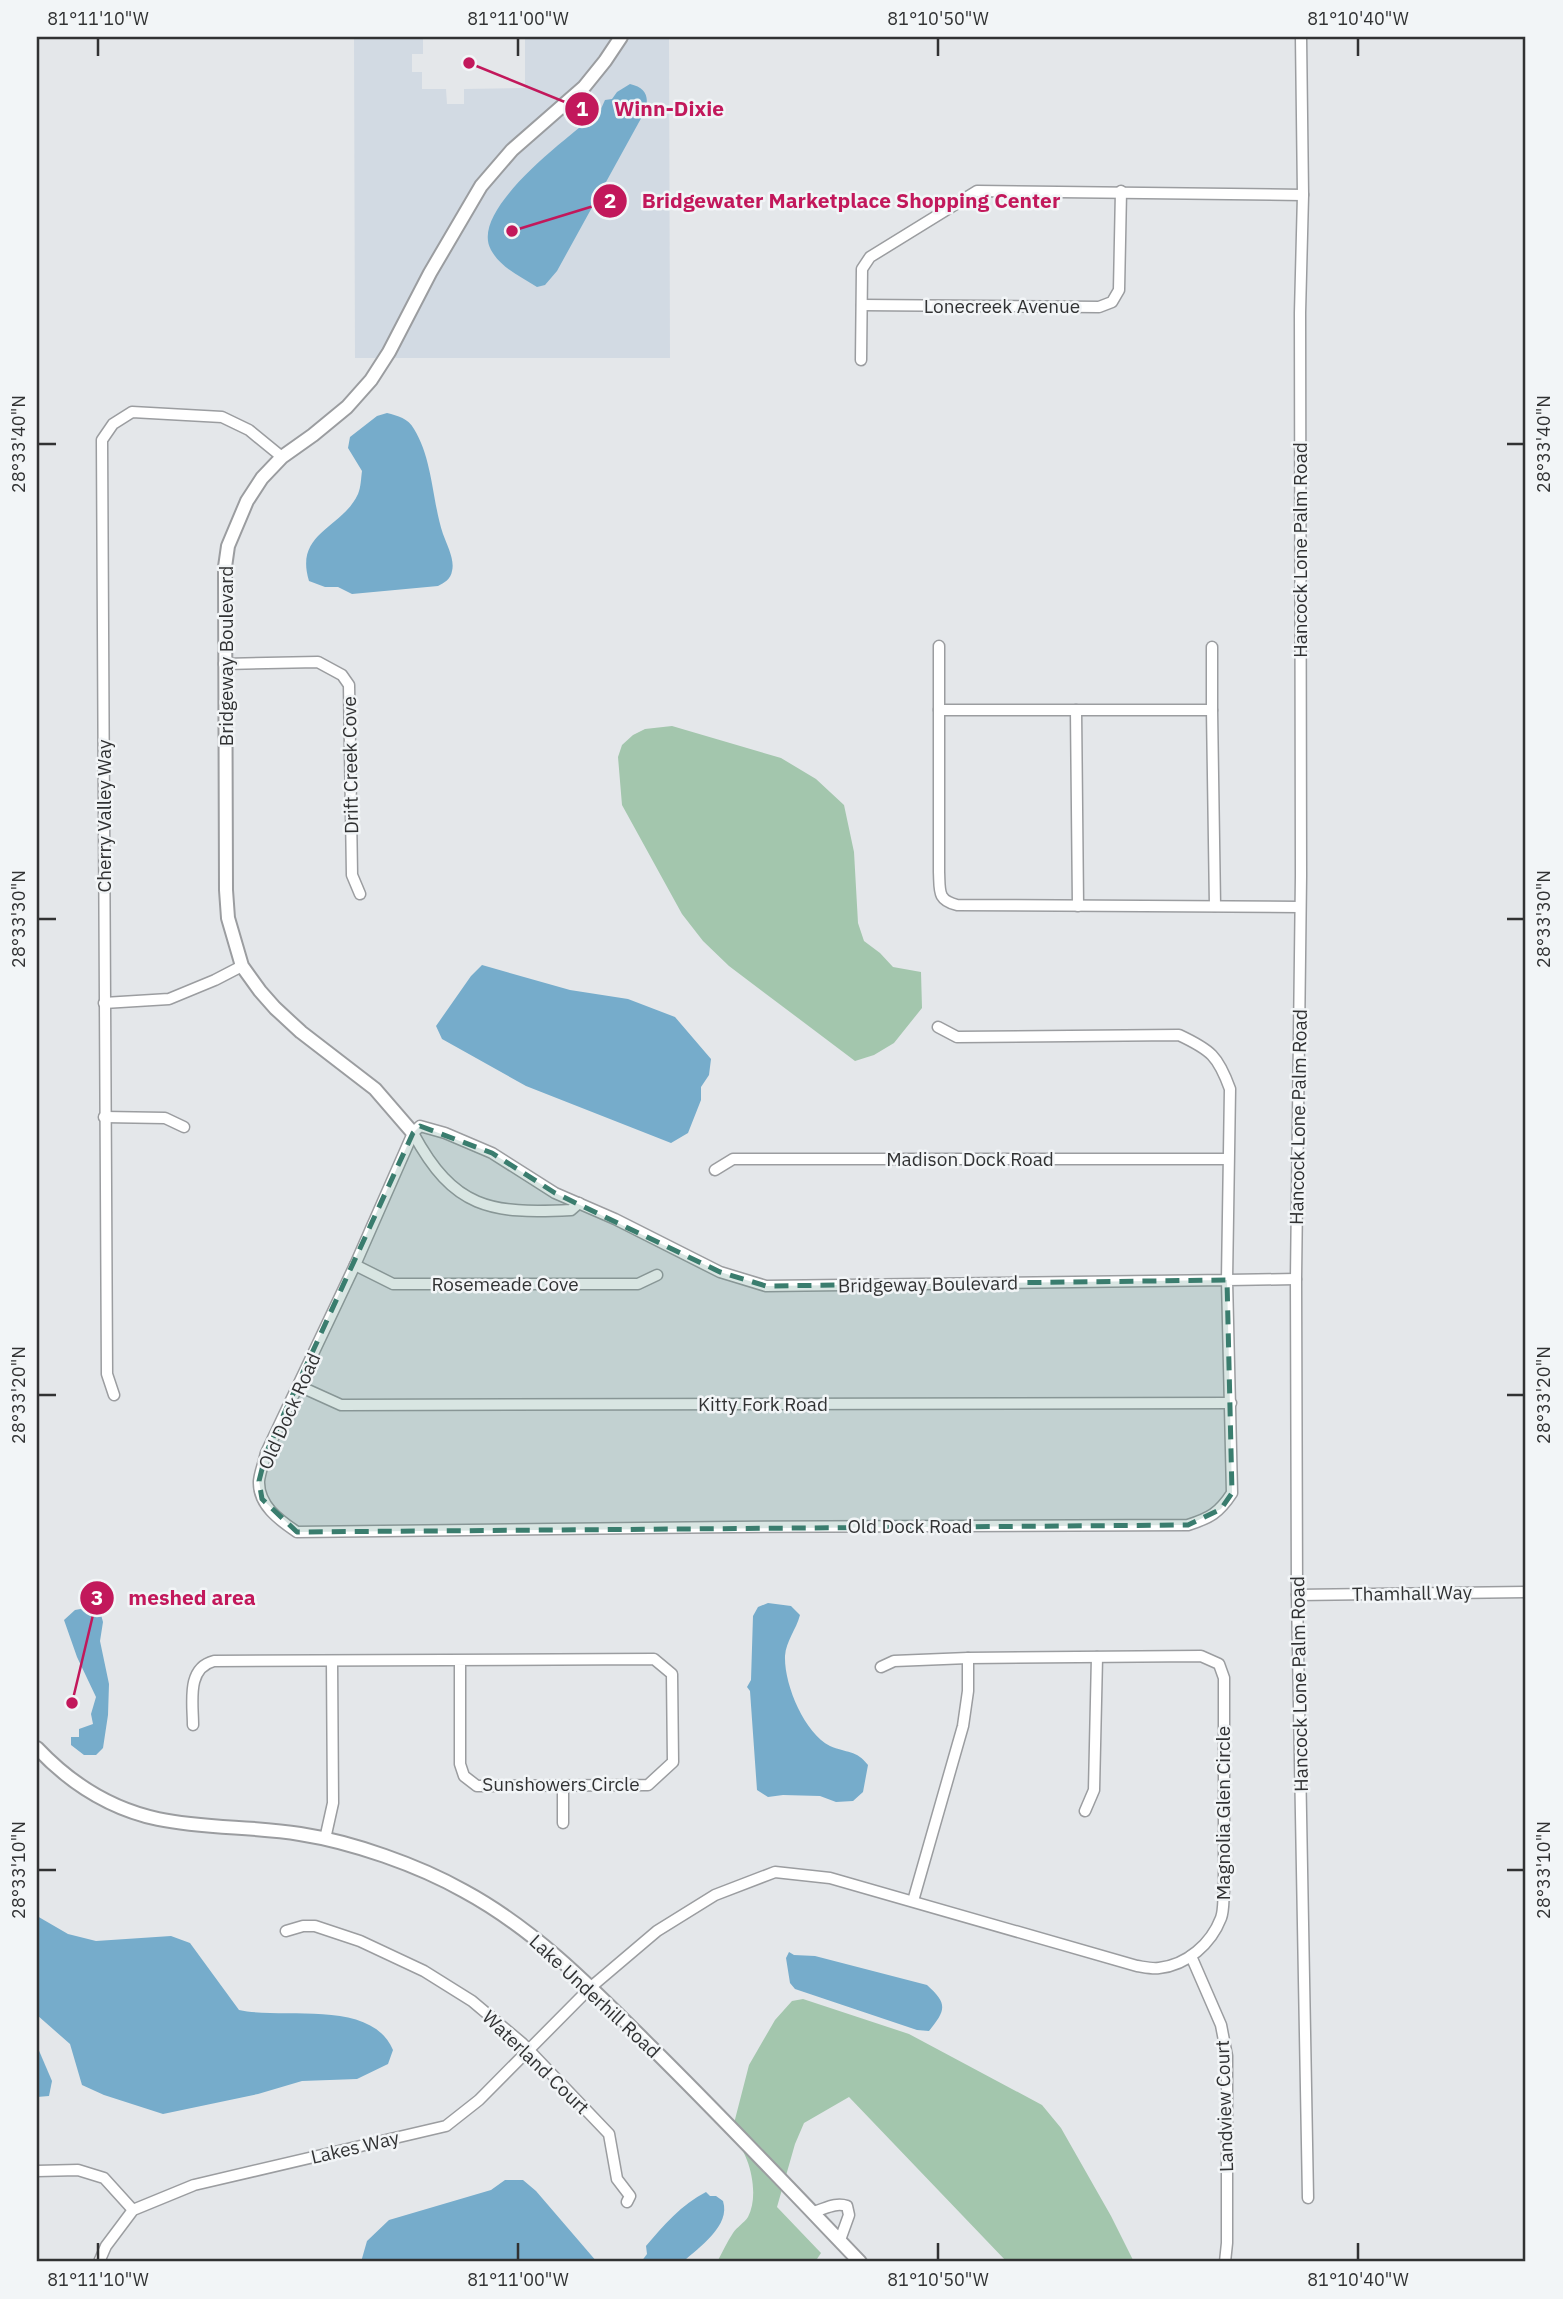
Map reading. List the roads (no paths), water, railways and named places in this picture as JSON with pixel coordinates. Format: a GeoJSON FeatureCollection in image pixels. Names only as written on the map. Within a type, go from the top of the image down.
{"type":"FeatureCollection","features":[{"type":"Feature","properties":{"kind":"street","name":"Bridgeway Boulevard"},"geometry":{"type":"LineString","coordinates":[[579,1203],[571,1210],[528,1212],[497,1209],[469,1199],[454,1190],[427,1159],[414,1133],[375,1089],[301,1032],[275,1008],[242,966],[228,918],[226,890],[223,663],[225,567],[228,547],[247,500],[262,478],[282,457],[347,407],[371,380],[481,186],[512,150],[584,88],[621,37]]}},
{"type":"Feature","properties":{"kind":"street","name":"Hancock Lone Palm Road"},"geometry":{"type":"LineString","coordinates":[[1301,37],[1303,195],[1300,313],[1297,1594],[1308,2198]]}},
{"type":"Feature","properties":{"kind":"street"},"geometry":{"type":"LineString","coordinates":[[861,360],[862,269],[870,257],[977,191],[1303,195]]}},
{"type":"Feature","properties":{"kind":"street","name":"Lonecreek Avenue"},"geometry":{"type":"LineString","coordinates":[[862,306],[1099,307],[1112,302],[1119,290],[1121,191]]}},
{"type":"Feature","properties":{"kind":"street","name":"Cherry Valley Way"},"geometry":{"type":"LineString","coordinates":[[114,1395],[107,1374],[102,440],[113,424],[132,412],[222,417],[249,430],[282,457]]}},
{"type":"Feature","properties":{"kind":"street"},"geometry":{"type":"LineString","coordinates":[[939,646],[939,872],[942,896],[947,902],[957,905],[1300,907]]}},
{"type":"Feature","properties":{"kind":"street"},"geometry":{"type":"LineString","coordinates":[[1212,647],[1215,906]]}},
{"type":"Feature","properties":{"kind":"street","name":"Drift Creek Cove"},"geometry":{"type":"LineString","coordinates":[[223,663],[318,662],[342,675],[349,685],[352,875],[360,894]]}},
{"type":"Feature","properties":{"kind":"street"},"geometry":{"type":"LineString","coordinates":[[939,710],[1212,710]]}},
{"type":"Feature","properties":{"kind":"street"},"geometry":{"type":"LineString","coordinates":[[1076,710],[1078,906]]}},
{"type":"Feature","properties":{"kind":"street"},"geometry":{"type":"LineString","coordinates":[[104,1003],[169,999],[215,981],[242,966]]}},
{"type":"Feature","properties":{"kind":"street","name":"Old Dock Road"},"geometry":{"type":"LineString","coordinates":[[414,1133],[266,1454],[259,1480],[262,1499],[278,1519],[297,1532],[1188,1525],[1204,1520],[1221,1509],[1231,1493],[1227,1280],[1230,1089],[1221,1063],[1201,1045],[1179,1035],[957,1037],[938,1027]]}},
{"type":"Feature","properties":{"kind":"street"},"geometry":{"type":"LineString","coordinates":[[104,1117],[165,1118],[184,1127]]}},
{"type":"Feature","properties":{"kind":"street","name":"Bridgeway Boulevard"},"geometry":{"type":"LineString","coordinates":[[414,1133],[420,1126],[445,1133],[492,1153],[555,1193],[615,1219],[720,1272],[766,1286],[1296,1279]]}},
{"type":"Feature","properties":{"kind":"street","name":"Madison Dock Road"},"geometry":{"type":"LineString","coordinates":[[715,1170],[733,1159],[1227,1159]]}},
{"type":"Feature","properties":{"kind":"street","name":"Rosemeade Cove"},"geometry":{"type":"LineString","coordinates":[[355,1265],[393,1284],[638,1284],[657,1275]]}},
{"type":"Feature","properties":{"kind":"street","name":"Kitty Fork Road"},"geometry":{"type":"LineString","coordinates":[[299,1386],[341,1405],[1231,1403]]}},
{"type":"Feature","properties":{"kind":"street","name":"Thamhall Way"},"geometry":{"type":"LineString","coordinates":[[1297,1594],[1526,1592]]}},
{"type":"Feature","properties":{"kind":"street","name":"Magnolia Glen Circle"},"geometry":{"type":"LineString","coordinates":[[591,1987],[657,1931],[692,1909],[715,1895],[775,1872],[830,1878],[1137,1966],[1158,1969],[1177,1964],[1210,1940],[1222,1916],[1224,1891],[1224,1678],[1219,1664],[1201,1656],[968,1658],[894,1661],[881,1667]]}},
{"type":"Feature","properties":{"kind":"street"},"geometry":{"type":"LineString","coordinates":[[1085,1811],[1094,1790],[1097,1657]]}},
{"type":"Feature","properties":{"kind":"street"},"geometry":{"type":"LineString","coordinates":[[913,1901],[963,1726],[968,1691],[968,1658]]}},
{"type":"Feature","properties":{"kind":"street","name":"Sunshowers Circle"},"geometry":{"type":"LineString","coordinates":[[194,1725],[193,1683],[199,1671],[207,1663],[214,1661],[654,1659],[671,1674],[673,1762],[648,1785],[477,1786],[464,1776],[460,1764],[460,1661]]}},
{"type":"Feature","properties":{"kind":"street"},"geometry":{"type":"LineString","coordinates":[[325,1839],[333,1803],[332,1661]]}},
{"type":"Feature","properties":{"kind":"street","name":"Lake Underhill Road"},"geometry":{"type":"LineString","coordinates":[[37,1748],[85,1789],[113,1804],[143,1815],[187,1824],[254,1828],[325,1839],[407,1864],[464,1891],[525,1930],[591,1987],[708,2102],[860,2262]]}},
{"type":"Feature","properties":{"kind":"street"},"geometry":{"type":"LineString","coordinates":[[563,1787],[563,1823]]}},
{"type":"Feature","properties":{"kind":"street","name":"Waterland Court"},"geometry":{"type":"LineString","coordinates":[[286,1931],[314,1926],[343,1935],[389,1953],[466,1997],[529,2050],[609,2134],[617,2179],[630,2196],[627,2202]]}},
{"type":"Feature","properties":{"kind":"street","name":"Landview Court"},"geometry":{"type":"LineString","coordinates":[[1191,1956],[1220,2025],[1227,2056],[1225,2262]]}},
{"type":"Feature","properties":{"kind":"street","name":"Lakes Way"},"geometry":{"type":"LineString","coordinates":[[133,2210],[194,2185],[446,2126],[479,2100],[591,1987]]}},
{"type":"Feature","properties":{"kind":"street"},"geometry":{"type":"LineString","coordinates":[[37,2171],[78,2170],[104,2178],[133,2210],[106,2246],[99,2262]]}},
{"type":"Feature","properties":{"kind":"street"},"geometry":{"type":"LineString","coordinates":[[813,2213],[834,2204],[847,2206],[849,2214],[840,2240]]}},
{"type":"Feature","properties":{"kind":"water"},"geometry":{"type":"Polygon","coordinates":[[[630,84],[646,94],[644,113],[557,271],[545,285],[537,287],[505,267],[491,250],[488,233],[495,214],[508,194],[527,174],[600,111],[605,100],[612,99],[617,92],[630,84]]]}},
{"type":"Feature","properties":{"kind":"water"},"geometry":{"type":"Polygon","coordinates":[[[387,413],[409,422],[420,441],[429,467],[439,521],[452,557],[450,576],[438,586],[352,594],[338,587],[325,587],[309,581],[306,565],[308,552],[314,541],[351,506],[359,491],[362,471],[348,448],[350,437],[377,416],[387,413]]]}},
{"type":"Feature","properties":{"kind":"water"},"geometry":{"type":"Polygon","coordinates":[[[482,965],[570,990],[628,999],[675,1017],[711,1059],[709,1075],[701,1087],[701,1100],[688,1133],[671,1143],[526,1086],[442,1039],[436,1026],[471,976],[482,965]]]}},
{"type":"Feature","properties":{"kind":"water"},"geometry":{"type":"Polygon","coordinates":[[[768,1603],[791,1606],[800,1615],[785,1656],[788,1680],[804,1719],[821,1740],[830,1746],[855,1754],[868,1765],[863,1792],[853,1801],[836,1802],[820,1796],[768,1797],[757,1790],[750,1691],[747,1687],[751,1680],[753,1616],[758,1607],[768,1603]]]}},
{"type":"Feature","properties":{"kind":"water"},"geometry":{"type":"Polygon","coordinates":[[[91,1607],[100,1611],[103,1622],[100,1641],[109,1684],[108,1715],[103,1748],[96,1755],[84,1755],[71,1745],[71,1737],[79,1737],[79,1729],[93,1724],[91,1714],[96,1697],[77,1657],[64,1620],[75,1610],[91,1607]]]}},
{"type":"Feature","properties":{"kind":"water"},"geometry":{"type":"Polygon","coordinates":[[[37,1916],[68,1934],[96,1941],[171,1936],[190,1943],[239,2010],[325,2014],[366,2023],[382,2034],[393,2050],[388,2064],[357,2079],[302,2081],[258,2094],[163,2114],[104,2095],[82,2085],[70,2044],[37,2015],[37,1916]]]}},
{"type":"Feature","properties":{"kind":"water"},"geometry":{"type":"Polygon","coordinates":[[[789,1952],[794,1955],[815,1956],[927,1985],[941,2002],[939,2018],[929,2031],[917,2030],[795,1989],[790,1983],[786,1958],[789,1952]]]}},
{"type":"Feature","properties":{"kind":"water"},"geometry":{"type":"Polygon","coordinates":[[[37,2046],[52,2081],[49,2096],[37,2097],[37,2046]]]}},
{"type":"Feature","properties":{"kind":"water"},"geometry":{"type":"Polygon","coordinates":[[[505,2180],[523,2180],[536,2191],[597,2262],[361,2262],[367,2241],[389,2220],[491,2190],[505,2180]]]}},
{"type":"Feature","properties":{"kind":"water"},"geometry":{"type":"Polygon","coordinates":[[[706,2192],[723,2201],[724,2210],[718,2227],[705,2243],[683,2262],[641,2262],[647,2254],[646,2246],[666,2223],[706,2192]]]}},
{"type":"Feature","properties":{"kind":"place","name":"Winn-Dixie"},"geometry":{"type":"Point","coordinates":[469,63]}},
{"type":"Feature","properties":{"kind":"place","name":"Bridgewater Marketplace Shopping Center"},"geometry":{"type":"Point","coordinates":[512,231]}},
{"type":"Feature","properties":{"kind":"place","name":"meshed area"},"geometry":{"type":"Point","coordinates":[72,1703]}}]}
